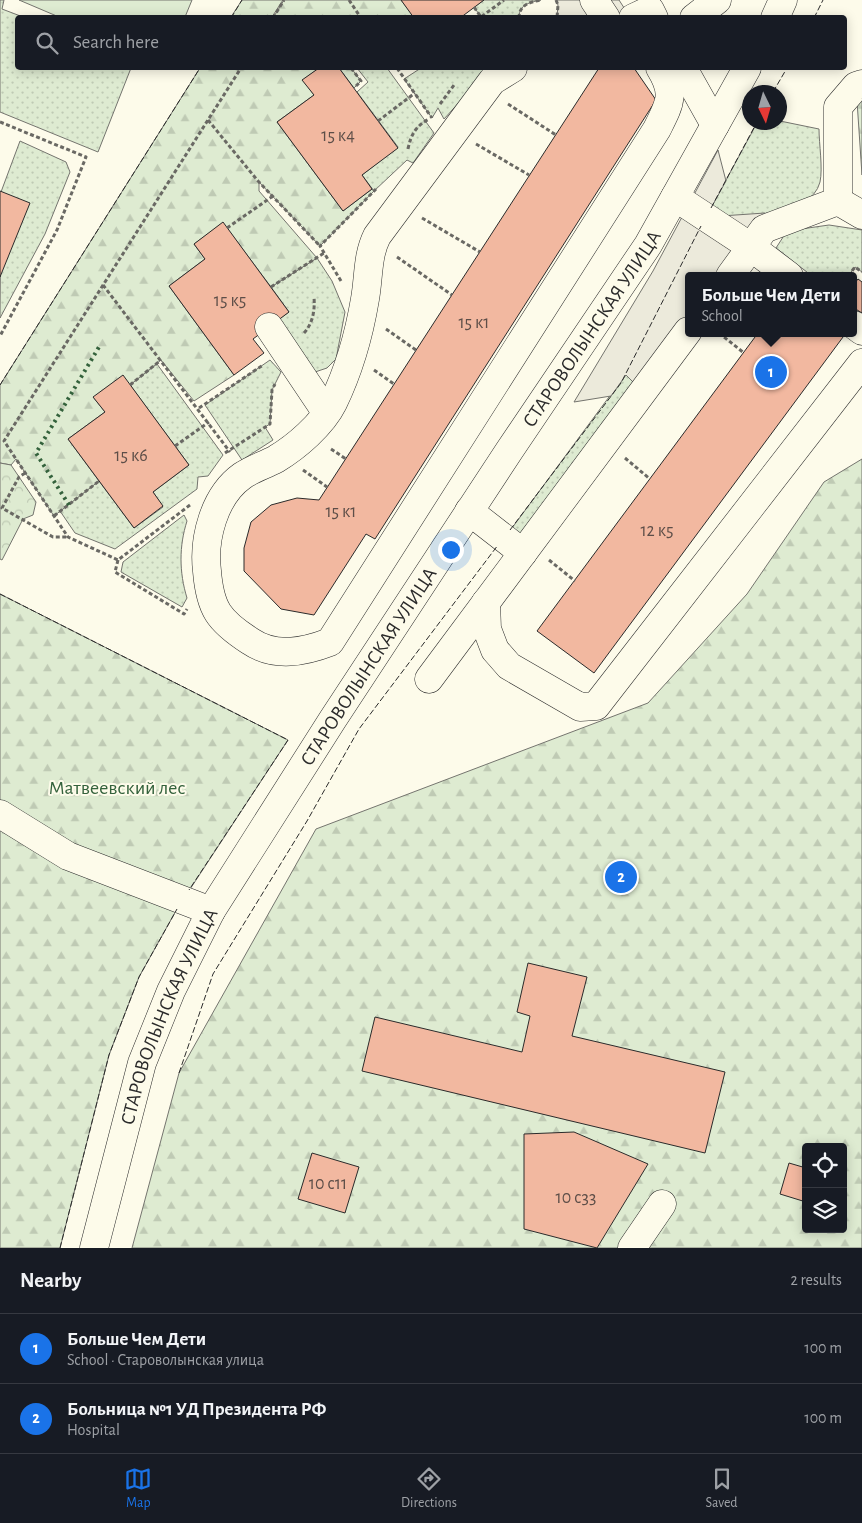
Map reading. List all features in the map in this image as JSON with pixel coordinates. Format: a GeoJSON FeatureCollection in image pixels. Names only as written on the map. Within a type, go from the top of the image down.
{"type":"FeatureCollection","features":[{"type":"Feature","properties":{"kind":"street"},"geometry":{"type":"LineString","coordinates":[[594,0],[604,15]]}},
{"type":"Feature","properties":{"kind":"street"},"geometry":{"type":"LineString","coordinates":[[698,15],[717,0]]}},
{"type":"Feature","properties":{"kind":"street"},"geometry":{"type":"LineString","coordinates":[[776,15],[783,0]]}},
{"type":"Feature","properties":{"kind":"street"},"geometry":{"type":"LineString","coordinates":[[639,15],[650,10],[652,15]]}},
{"type":"Feature","properties":{"kind":"street"},"geometry":{"type":"LineString","coordinates":[[510,70],[492,82],[377,236],[370,250],[360,328],[348,366],[332,405],[309,433],[278,458],[242,476],[228,492],[209,525],[205,553],[208,585],[214,608],[228,628],[258,647],[284,652],[308,650],[330,642],[657,129],[670,103],[668,82],[661,70]]}},
{"type":"Feature","properties":{"kind":"street"},"geometry":{"type":"LineString","coordinates":[[684,70],[715,125]]}},
{"type":"Feature","properties":{"kind":"street","name":"СТАРОВОЛЫНСКАЯ УЛИЦА"},"geometry":{"type":"LineString","coordinates":[[94,1248],[142,1063],[171,991],[212,911],[332,719],[648,245],[746,70]]}},
{"type":"Feature","properties":{"kind":"street"},"geometry":{"type":"LineString","coordinates":[[838,201],[838,107],[856,86],[862,84]]}},
{"type":"Feature","properties":{"kind":"street"},"geometry":{"type":"LineString","coordinates":[[675,197],[751,247],[784,272]]}},
{"type":"Feature","properties":{"kind":"street"},"geometry":{"type":"LineString","coordinates":[[838,201],[862,215]]}},
{"type":"Feature","properties":{"kind":"street"},"geometry":{"type":"LineString","coordinates":[[733,272],[764,229],[838,201]]}},
{"type":"Feature","properties":{"kind":"street"},"geometry":{"type":"LineString","coordinates":[[269,327],[326,412]]}},
{"type":"Feature","properties":{"kind":"street"},"geometry":{"type":"LineString","coordinates":[[429,680],[486,602],[535,556],[685,335]]}},
{"type":"Feature","properties":{"kind":"street"},"geometry":{"type":"LineString","coordinates":[[486,602],[487,629],[495,650],[509,666],[580,707],[596,706],[862,363]]}},
{"type":"Feature","properties":{"kind":"street"},"geometry":{"type":"LineString","coordinates":[[469,511],[535,556]]}},
{"type":"Feature","properties":{"kind":"street"},"geometry":{"type":"LineString","coordinates":[[0,814],[68,856],[212,911]]}},
{"type":"Feature","properties":{"kind":"street"},"geometry":{"type":"LineString","coordinates":[[632,1248],[662,1204]]}},
{"type":"Feature","properties":{"kind":"path"},"geometry":{"type":"LineString","coordinates":[[275,15],[284,0]]}},
{"type":"Feature","properties":{"kind":"path"},"geometry":{"type":"LineString","coordinates":[[349,0],[359,15]]}},
{"type":"Feature","properties":{"kind":"path"},"geometry":{"type":"LineString","coordinates":[[484,15],[504,0]]}},
{"type":"Feature","properties":{"kind":"path"},"geometry":{"type":"LineString","coordinates":[[520,15],[524,5],[533,0],[541,0]]}},
{"type":"Feature","properties":{"kind":"path"},"geometry":{"type":"LineString","coordinates":[[556,0],[558,5],[557,15]]}},
{"type":"Feature","properties":{"kind":"path"},"geometry":{"type":"LineString","coordinates":[[474,7],[480,15]]}},
{"type":"Feature","properties":{"kind":"path"},"geometry":{"type":"LineString","coordinates":[[68,537],[4,441],[240,70]]}},
{"type":"Feature","properties":{"kind":"path"},"geometry":{"type":"LineString","coordinates":[[353,70],[361,81],[354,88]]}},
{"type":"Feature","properties":{"kind":"path"},"geometry":{"type":"LineString","coordinates":[[398,70],[435,122]]}},
{"type":"Feature","properties":{"kind":"path"},"geometry":{"type":"LineString","coordinates":[[378,121],[415,93]]}},
{"type":"Feature","properties":{"kind":"path"},"geometry":{"type":"LineString","coordinates":[[504,101],[556,135]]}},
{"type":"Feature","properties":{"kind":"path"},"geometry":{"type":"LineString","coordinates":[[408,154],[412,134],[419,125],[432,118]]}},
{"type":"Feature","properties":{"kind":"path"},"geometry":{"type":"LineString","coordinates":[[208,120],[273,196],[320,246]]}},
{"type":"Feature","properties":{"kind":"path"},"geometry":{"type":"LineString","coordinates":[[0,122],[86,158],[57,230],[0,336]]}},
{"type":"Feature","properties":{"kind":"path"},"geometry":{"type":"LineString","coordinates":[[475,143],[529,175]]}},
{"type":"Feature","properties":{"kind":"path"},"geometry":{"type":"LineString","coordinates":[[228,228],[273,196]]}},
{"type":"Feature","properties":{"kind":"path"},"geometry":{"type":"LineString","coordinates":[[416,214],[480,252]]}},
{"type":"Feature","properties":{"kind":"path"},"geometry":{"type":"LineString","coordinates":[[271,287],[324,253]]}},
{"type":"Feature","properties":{"kind":"path"},"geometry":{"type":"LineString","coordinates":[[395,256],[452,295]]}},
{"type":"Feature","properties":{"kind":"path"},"geometry":{"type":"LineString","coordinates":[[851,272],[855,267],[862,272]]}},
{"type":"Feature","properties":{"kind":"path"},"geometry":{"type":"LineString","coordinates":[[103,285],[199,408],[233,456]]}},
{"type":"Feature","properties":{"kind":"path"},"geometry":{"type":"LineString","coordinates":[[384,328],[416,350]]}},
{"type":"Feature","properties":{"kind":"path"},"geometry":{"type":"LineString","coordinates":[[724,337],[744,353]]}},
{"type":"Feature","properties":{"kind":"path"},"geometry":{"type":"LineString","coordinates":[[130,385],[162,360]]}},
{"type":"Feature","properties":{"kind":"path"},"geometry":{"type":"LineString","coordinates":[[199,408],[270,360]]}},
{"type":"Feature","properties":{"kind":"path"},"geometry":{"type":"LineString","coordinates":[[370,368],[394,384]]}},
{"type":"Feature","properties":{"kind":"path"},"geometry":{"type":"LineString","coordinates":[[229,450],[270,424],[272,390],[278,378]]}},
{"type":"Feature","properties":{"kind":"path"},"geometry":{"type":"LineString","coordinates":[[174,446],[209,422]]}},
{"type":"Feature","properties":{"kind":"path"},"geometry":{"type":"LineString","coordinates":[[622,456],[650,479]]}},
{"type":"Feature","properties":{"kind":"path"},"geometry":{"type":"LineString","coordinates":[[295,465],[327,487]]}},
{"type":"Feature","properties":{"kind":"path"},"geometry":{"type":"LineString","coordinates":[[25,473],[19,477],[2,508],[53,537],[68,537],[118,560]]}},
{"type":"Feature","properties":{"kind":"path"},"geometry":{"type":"LineString","coordinates":[[54,516],[99,481]]}},
{"type":"Feature","properties":{"kind":"path"},"geometry":{"type":"LineString","coordinates":[[188,607],[184,614],[115,572],[118,560],[191,504]]}},
{"type":"Feature","properties":{"kind":"path"},"geometry":{"type":"LineString","coordinates":[[535,556],[575,581]]}},
{"type":"Feature","properties":{"kind":"green space"},"geometry":{"type":"Polygon","coordinates":[[[0,0],[4,0],[2,9],[18,15],[15,15],[15,70],[130,70],[98,152],[0,112],[0,0]]]}},
{"type":"Feature","properties":{"kind":"green space"},"geometry":{"type":"Polygon","coordinates":[[[19,0],[192,0],[186,15],[54,15],[19,0]]]}},
{"type":"Feature","properties":{"kind":"green space"},"geometry":{"type":"Polygon","coordinates":[[[242,0],[283,0],[273,15],[232,15],[242,0]]]}},
{"type":"Feature","properties":{"kind":"green space"},"geometry":{"type":"Polygon","coordinates":[[[284,0],[401,0],[412,15],[275,15],[284,0]]]}},
{"type":"Feature","properties":{"kind":"green space"},"geometry":{"type":"Polygon","coordinates":[[[484,0],[541,0],[523,6],[520,15],[480,15],[474,7],[484,0]]]}},
{"type":"Feature","properties":{"kind":"green space"},"geometry":{"type":"Polygon","coordinates":[[[199,70],[316,70],[303,80],[314,95],[277,122],[343,211],[372,189],[374,191],[320,246],[259,182],[259,191],[317,258],[271,287],[223,223],[194,244],[205,259],[169,286],[234,375],[194,401],[161,360],[130,385],[94,398],[105,412],[68,439],[99,481],[54,516],[16,459],[11,465],[0,463],[0,385],[199,70]]]}},
{"type":"Feature","properties":{"kind":"green space"},"geometry":{"type":"Polygon","coordinates":[[[340,70],[353,70],[361,81],[354,88],[340,70]]]}},
{"type":"Feature","properties":{"kind":"green space"},"geometry":{"type":"Polygon","coordinates":[[[359,70],[388,70],[434,133],[413,163],[407,160],[374,191],[362,175],[398,147],[357,92],[368,82],[359,70]]]}},
{"type":"Feature","properties":{"kind":"green space"},"geometry":{"type":"Polygon","coordinates":[[[418,70],[485,70],[487,77],[473,87],[444,119],[438,108],[432,118],[404,79],[418,70]]]}},
{"type":"Feature","properties":{"kind":"green space"},"geometry":{"type":"Polygon","coordinates":[[[856,86],[862,89],[862,175],[856,86]]]}},
{"type":"Feature","properties":{"kind":"green space"},"geometry":{"type":"Polygon","coordinates":[[[787,122],[819,129],[820,182],[814,194],[803,203],[771,213],[706,217],[753,130],[787,130],[787,122]]]}},
{"type":"Feature","properties":{"kind":"green space"},"geometry":{"type":"Polygon","coordinates":[[[20,141],[66,162],[70,172],[45,234],[0,318],[1,192],[20,141]]]}},
{"type":"Feature","properties":{"kind":"green space"},"geometry":{"type":"Polygon","coordinates":[[[829,225],[862,230],[862,272],[855,267],[851,272],[807,272],[776,248],[787,231],[829,225]]]}},
{"type":"Feature","properties":{"kind":"green space"},"geometry":{"type":"Polygon","coordinates":[[[317,258],[332,281],[345,312],[336,359],[327,368],[315,372],[279,319],[289,312],[271,287],[317,258]]]}},
{"type":"Feature","properties":{"kind":"green space"},"geometry":{"type":"Polygon","coordinates":[[[270,360],[281,372],[272,390],[270,424],[265,427],[273,440],[242,460],[205,405],[270,360]]]}},
{"type":"Feature","properties":{"kind":"green space"},"geometry":{"type":"Polygon","coordinates":[[[157,364],[223,455],[208,476],[198,477],[197,489],[115,549],[75,533],[60,511],[99,481],[134,528],[163,507],[153,492],[189,465],[130,385],[157,364]]]}},
{"type":"Feature","properties":{"kind":"green space"},"geometry":{"type":"Polygon","coordinates":[[[626,374],[643,392],[530,544],[512,528],[626,374]]]}},
{"type":"Feature","properties":{"kind":"green space"},"geometry":{"type":"Polygon","coordinates":[[[862,459],[862,1248],[132,1248],[179,1073],[316,829],[648,703],[747,594],[824,482],[862,459]]]}},
{"type":"Feature","properties":{"kind":"green space"},"geometry":{"type":"Polygon","coordinates":[[[0,463],[11,465],[36,502],[33,515],[23,519],[2,560],[0,559],[0,463]]]}},
{"type":"Feature","properties":{"kind":"green space"},"geometry":{"type":"Polygon","coordinates":[[[184,515],[187,521],[182,540],[181,559],[182,579],[187,598],[182,607],[121,572],[123,562],[184,515]]]}},
{"type":"Feature","properties":{"kind":"green space","name":"Матвеевский лес"},"geometry":{"type":"Polygon","coordinates":[[[0,594],[288,740],[177,909],[139,977],[109,1055],[60,1248],[0,1248],[0,594]]]}},
{"type":"Feature","properties":{"kind":"shaded area"},"geometry":{"type":"Polygon","coordinates":[[[556,0],[619,0],[629,15],[557,15],[558,5],[556,0]]]}},
{"type":"Feature","properties":{"kind":"shaded area"},"geometry":{"type":"Polygon","coordinates":[[[718,150],[726,181],[706,217],[765,213],[770,227],[733,272],[685,272],[685,335],[643,392],[626,375],[611,396],[574,402],[653,271],[718,150]]]}},
{"type":"Feature","properties":{"kind":"building"},"geometry":{"type":"Polygon","coordinates":[[[401,0],[484,0],[464,15],[412,15],[401,0]]]}},
{"type":"Feature","properties":{"kind":"building"},"geometry":{"type":"Polygon","coordinates":[[[316,70],[340,70],[398,148],[362,175],[372,189],[343,211],[277,122],[314,95],[302,80],[316,70]]]}},
{"type":"Feature","properties":{"kind":"building"},"geometry":{"type":"Polygon","coordinates":[[[598,70],[635,70],[656,100],[375,539],[366,534],[314,615],[281,609],[244,571],[244,548],[251,522],[271,505],[297,498],[319,500],[598,70]]]}},
{"type":"Feature","properties":{"kind":"building"},"geometry":{"type":"Polygon","coordinates":[[[0,191],[30,203],[0,277],[0,191]]]}},
{"type":"Feature","properties":{"kind":"building"},"geometry":{"type":"Polygon","coordinates":[[[223,222],[289,312],[253,339],[264,353],[234,375],[169,286],[205,259],[194,244],[223,222]]]}},
{"type":"Feature","properties":{"kind":"building"},"geometry":{"type":"Polygon","coordinates":[[[858,279],[862,282],[862,313],[857,310],[858,279]]]}},
{"type":"Feature","properties":{"kind":"building"},"geometry":{"type":"Polygon","coordinates":[[[755,337],[843,337],[594,673],[537,631],[755,337]]]}},
{"type":"Feature","properties":{"kind":"building"},"geometry":{"type":"Polygon","coordinates":[[[123,375],[189,465],[153,492],[163,506],[134,528],[68,439],[105,412],[93,397],[123,375]]]}},
{"type":"Feature","properties":{"kind":"building"},"geometry":{"type":"Polygon","coordinates":[[[528,963],[587,977],[572,1036],[725,1072],[705,1153],[362,1071],[375,1017],[522,1052],[530,1016],[517,1012],[528,963]]]}},
{"type":"Feature","properties":{"kind":"building"},"geometry":{"type":"Polygon","coordinates":[[[574,1132],[648,1164],[597,1248],[524,1229],[524,1134],[574,1132]]]}},
{"type":"Feature","properties":{"kind":"building"},"geometry":{"type":"Polygon","coordinates":[[[312,1153],[359,1167],[345,1213],[298,1199],[312,1153]]]}},
{"type":"Feature","properties":{"kind":"building"},"geometry":{"type":"Polygon","coordinates":[[[789,1163],[802,1167],[802,1201],[780,1194],[789,1163]]]}},
{"type":"Feature","properties":{"kind":"hedge"},"geometry":{"type":"LineString","coordinates":[[69,505],[36,453],[99,347]]}},
{"type":"Feature","properties":{"kind":"fence"},"geometry":{"type":"LineString","coordinates":[[233,15],[242,0]]}},
{"type":"Feature","properties":{"kind":"fence"},"geometry":{"type":"LineString","coordinates":[[816,15],[823,0]]}},
{"type":"Feature","properties":{"kind":"fence"},"geometry":{"type":"LineString","coordinates":[[0,385],[199,70]]}},
{"type":"Feature","properties":{"kind":"fence"},"geometry":{"type":"LineString","coordinates":[[777,85],[786,70]]}},
{"type":"Feature","properties":{"kind":"fence"},"geometry":{"type":"LineString","coordinates":[[711,208],[753,130]]}},
{"type":"Feature","properties":{"kind":"fence"},"geometry":{"type":"LineString","coordinates":[[510,530],[621,383],[701,226]]}},
{"type":"Feature","properties":{"kind":"fence"},"geometry":{"type":"LineString","coordinates":[[179,1073],[213,974],[307,821],[359,729],[498,545]]}},
{"type":"Feature","properties":{"kind":"fence"},"geometry":{"type":"LineString","coordinates":[[0,594],[288,740],[189,890]]}},
{"type":"Feature","properties":{"kind":"fence"},"geometry":{"type":"LineString","coordinates":[[60,1248],[109,1055],[139,977],[177,909]]}},
{"type":"Feature","properties":{"kind":"place","name":"Больше Чем Дети"},"geometry":{"type":"Point","coordinates":[771,372]}},
{"type":"Feature","properties":{"kind":"place","name":"Больница №1 УД Президента РФ"},"geometry":{"type":"Point","coordinates":[621,877]}}]}
